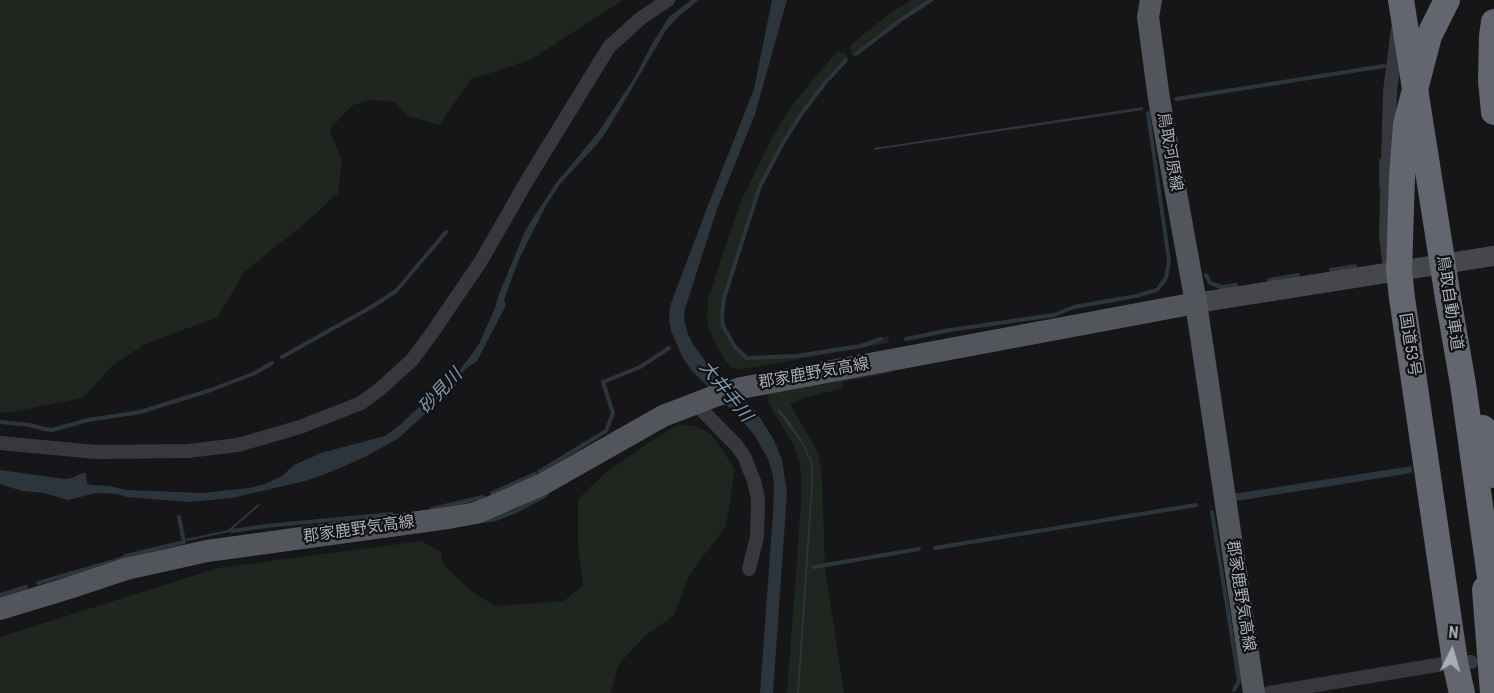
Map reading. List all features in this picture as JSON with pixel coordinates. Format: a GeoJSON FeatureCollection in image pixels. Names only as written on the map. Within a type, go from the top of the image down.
{"type":"FeatureCollection","features":[{"type":"Feature","properties":{"kind":"highway","name":"鳥取自動車道"},"geometry":{"type":"LineString","coordinates":[[1403,0],[1452,296],[1474,384],[1494,534]]}},
{"type":"Feature","properties":{"kind":"highway","name":"鳥取自動車道"},"geometry":{"type":"LineString","coordinates":[[1410,0],[1494,606]]}},
{"type":"Feature","properties":{"kind":"highway","name":"国道53号"},"geometry":{"type":"LineString","coordinates":[[1447,0],[1429,36],[1406,124],[1395,272],[1402,298],[1463,662],[1462,693]]}},
{"type":"Feature","properties":{"kind":"highway"},"geometry":{"type":"LineString","coordinates":[[1494,22],[1491,81],[1494,112]]}},
{"type":"Feature","properties":{"kind":"highway"},"geometry":{"type":"LineString","coordinates":[[1474,384],[1494,475]]}},
{"type":"Feature","properties":{"kind":"highway"},"geometry":{"type":"LineString","coordinates":[[1478,502],[1493,693]]}},
{"type":"Feature","properties":{"kind":"main road","name":"鳥取河原線"},"geometry":{"type":"LineString","coordinates":[[1151,0],[1148,17],[1159,99],[1196,303]]}},
{"type":"Feature","properties":{"kind":"main road","name":"郡家鹿野気高線"},"geometry":{"type":"LineString","coordinates":[[0,609],[126,569],[207,551],[476,513],[543,484],[663,416],[741,388],[1196,303],[1254,693]]}},
{"type":"Feature","properties":{"kind":"street"},"geometry":{"type":"LineString","coordinates":[[0,443],[96,452],[188,451],[238,444],[300,427],[362,403],[380,390],[412,360],[432,333],[481,261],[609,47],[641,18],[668,0]]}},
{"type":"Feature","properties":{"kind":"street"},"geometry":{"type":"LineString","coordinates":[[1395,272],[1386,234],[1390,92],[1403,0]]}},
{"type":"Feature","properties":{"kind":"street"},"geometry":{"type":"LineString","coordinates":[[1196,303],[1494,256]]}},
{"type":"Feature","properties":{"kind":"street"},"geometry":{"type":"LineString","coordinates":[[705,400],[744,456],[754,481],[758,499],[757,537],[749,569]]}},
{"type":"Feature","properties":{"kind":"street"},"geometry":{"type":"LineString","coordinates":[[1269,693],[1463,662]]}},
{"type":"Feature","properties":{"kind":"shaded area"},"geometry":{"type":"Polygon","coordinates":[[[0,0],[623,0],[530,60],[471,79],[439,125],[408,116],[394,102],[371,100],[353,105],[329,130],[342,160],[338,193],[309,220],[244,272],[218,317],[145,344],[113,365],[83,398],[0,413],[0,0]]]}},
{"type":"Feature","properties":{"kind":"shaded area"},"geometry":{"type":"Polygon","coordinates":[[[912,0],[929,0],[901,18],[852,56],[850,48],[853,43],[889,14],[912,0]]]}},
{"type":"Feature","properties":{"kind":"shaded area"},"geometry":{"type":"Polygon","coordinates":[[[837,52],[845,53],[847,58],[801,113],[760,185],[723,298],[720,318],[722,327],[735,350],[748,360],[797,357],[862,346],[889,336],[888,343],[735,369],[730,367],[716,345],[707,322],[708,300],[716,274],[740,203],[771,140],[788,111],[837,52]]]}},
{"type":"Feature","properties":{"kind":"shaded area"},"geometry":{"type":"Polygon","coordinates":[[[892,370],[889,373],[842,382],[843,388],[797,400],[790,404],[818,452],[822,475],[825,568],[844,693],[787,693],[801,504],[801,473],[793,444],[771,408],[768,396],[772,390],[892,370]]]}},
{"type":"Feature","properties":{"kind":"shaded area"},"geometry":{"type":"Polygon","coordinates":[[[679,424],[694,426],[711,434],[735,469],[726,526],[689,575],[674,615],[644,637],[619,664],[611,693],[0,693],[0,637],[218,568],[422,541],[441,552],[443,564],[456,577],[473,592],[495,606],[564,601],[583,585],[578,546],[578,499],[604,474],[679,424]]]}},
{"type":"Feature","properties":{"kind":"water","name":"砂見川"},"geometry":{"type":"Polygon","coordinates":[[[691,0],[699,0],[666,30],[608,129],[560,184],[547,204],[519,259],[504,300],[505,307],[477,361],[464,370],[457,384],[399,438],[365,457],[328,473],[305,481],[232,498],[189,502],[96,493],[68,500],[0,484],[0,470],[65,479],[86,473],[87,483],[90,485],[127,490],[203,493],[249,488],[282,476],[294,465],[321,453],[385,436],[447,386],[472,354],[495,308],[526,229],[556,183],[597,134],[635,77],[669,17],[691,0]]]}},
{"type":"Feature","properties":{"kind":"water","name":"大井手川"},"geometry":{"type":"Polygon","coordinates":[[[772,0],[787,0],[755,114],[717,209],[685,309],[684,319],[693,344],[711,369],[757,413],[774,440],[782,460],[787,493],[773,693],[760,693],[773,513],[773,476],[768,459],[755,436],[692,371],[683,358],[671,331],[669,320],[670,306],[754,89],[772,0]]]}},
{"type":"Feature","properties":{"kind":"water"},"geometry":{"type":"Polygon","coordinates":[[[1143,107],[1143,110],[874,150],[874,148],[1143,107]]]}},
{"type":"Feature","properties":{"kind":"water"},"geometry":{"type":"Polygon","coordinates":[[[779,409],[805,446],[813,464],[799,693],[797,693],[811,464],[804,447],[777,410],[779,409]]]}},
{"type":"Feature","properties":{"kind":"water"},"geometry":{"type":"Polygon","coordinates":[[[1412,466],[1412,473],[1236,501],[1233,494],[1412,466]]]}},
{"type":"Feature","properties":{"kind":"water"},"geometry":{"type":"Polygon","coordinates":[[[258,504],[260,505],[229,532],[187,541],[186,539],[228,530],[258,504]]]}},
{"type":"Feature","properties":{"kind":"waterway"},"geometry":{"type":"LineString","coordinates":[[856,54],[931,0]]}},
{"type":"Feature","properties":{"kind":"waterway"},"geometry":{"type":"LineString","coordinates":[[846,60],[802,113],[760,186],[724,298],[723,326],[735,347],[747,358],[796,356],[861,346],[881,339]]}},
{"type":"Feature","properties":{"kind":"waterway"},"geometry":{"type":"LineString","coordinates":[[1176,99],[1384,66]]}},
{"type":"Feature","properties":{"kind":"waterway"},"geometry":{"type":"LineString","coordinates":[[906,339],[950,330],[1054,315],[1074,307],[1157,290],[1166,278],[1169,261],[1148,113]]}},
{"type":"Feature","properties":{"kind":"waterway"},"geometry":{"type":"LineString","coordinates":[[1381,160],[1381,186]]}},
{"type":"Feature","properties":{"kind":"waterway"},"geometry":{"type":"LineString","coordinates":[[282,357],[396,291],[446,232]]}},
{"type":"Feature","properties":{"kind":"waterway"},"geometry":{"type":"LineString","coordinates":[[1331,270],[1355,266]]}},
{"type":"Feature","properties":{"kind":"waterway"},"geometry":{"type":"LineString","coordinates":[[1206,275],[1210,283],[1221,287],[1236,285]]}},
{"type":"Feature","properties":{"kind":"waterway"},"geometry":{"type":"LineString","coordinates":[[1269,280],[1298,275]]}},
{"type":"Feature","properties":{"kind":"waterway"},"geometry":{"type":"LineString","coordinates":[[539,472],[606,431],[613,413],[603,382],[640,367],[669,348]]}},
{"type":"Feature","properties":{"kind":"waterway"},"geometry":{"type":"LineString","coordinates":[[0,422],[52,430],[88,420],[140,412],[211,390],[255,373],[272,363]]}},
{"type":"Feature","properties":{"kind":"waterway"},"geometry":{"type":"LineString","coordinates":[[492,493],[535,474]]}},
{"type":"Feature","properties":{"kind":"waterway"},"geometry":{"type":"LineString","coordinates":[[484,521],[516,511],[546,495],[548,490]]}},
{"type":"Feature","properties":{"kind":"waterway"},"geometry":{"type":"LineString","coordinates":[[432,509],[483,497]]}},
{"type":"Feature","properties":{"kind":"waterway"},"geometry":{"type":"LineString","coordinates":[[935,548],[1196,505]]}},
{"type":"Feature","properties":{"kind":"waterway"},"geometry":{"type":"LineString","coordinates":[[1212,512],[1239,681],[1234,690]]}},
{"type":"Feature","properties":{"kind":"waterway"},"geometry":{"type":"LineString","coordinates":[[232,531],[392,514]]}},
{"type":"Feature","properties":{"kind":"waterway"},"geometry":{"type":"LineString","coordinates":[[38,583],[126,556],[184,542],[179,517]]}},
{"type":"Feature","properties":{"kind":"waterway"},"geometry":{"type":"LineString","coordinates":[[814,567],[919,549]]}},
{"type":"Feature","properties":{"kind":"waterway"},"geometry":{"type":"LineString","coordinates":[[0,595],[26,587]]}}]}
